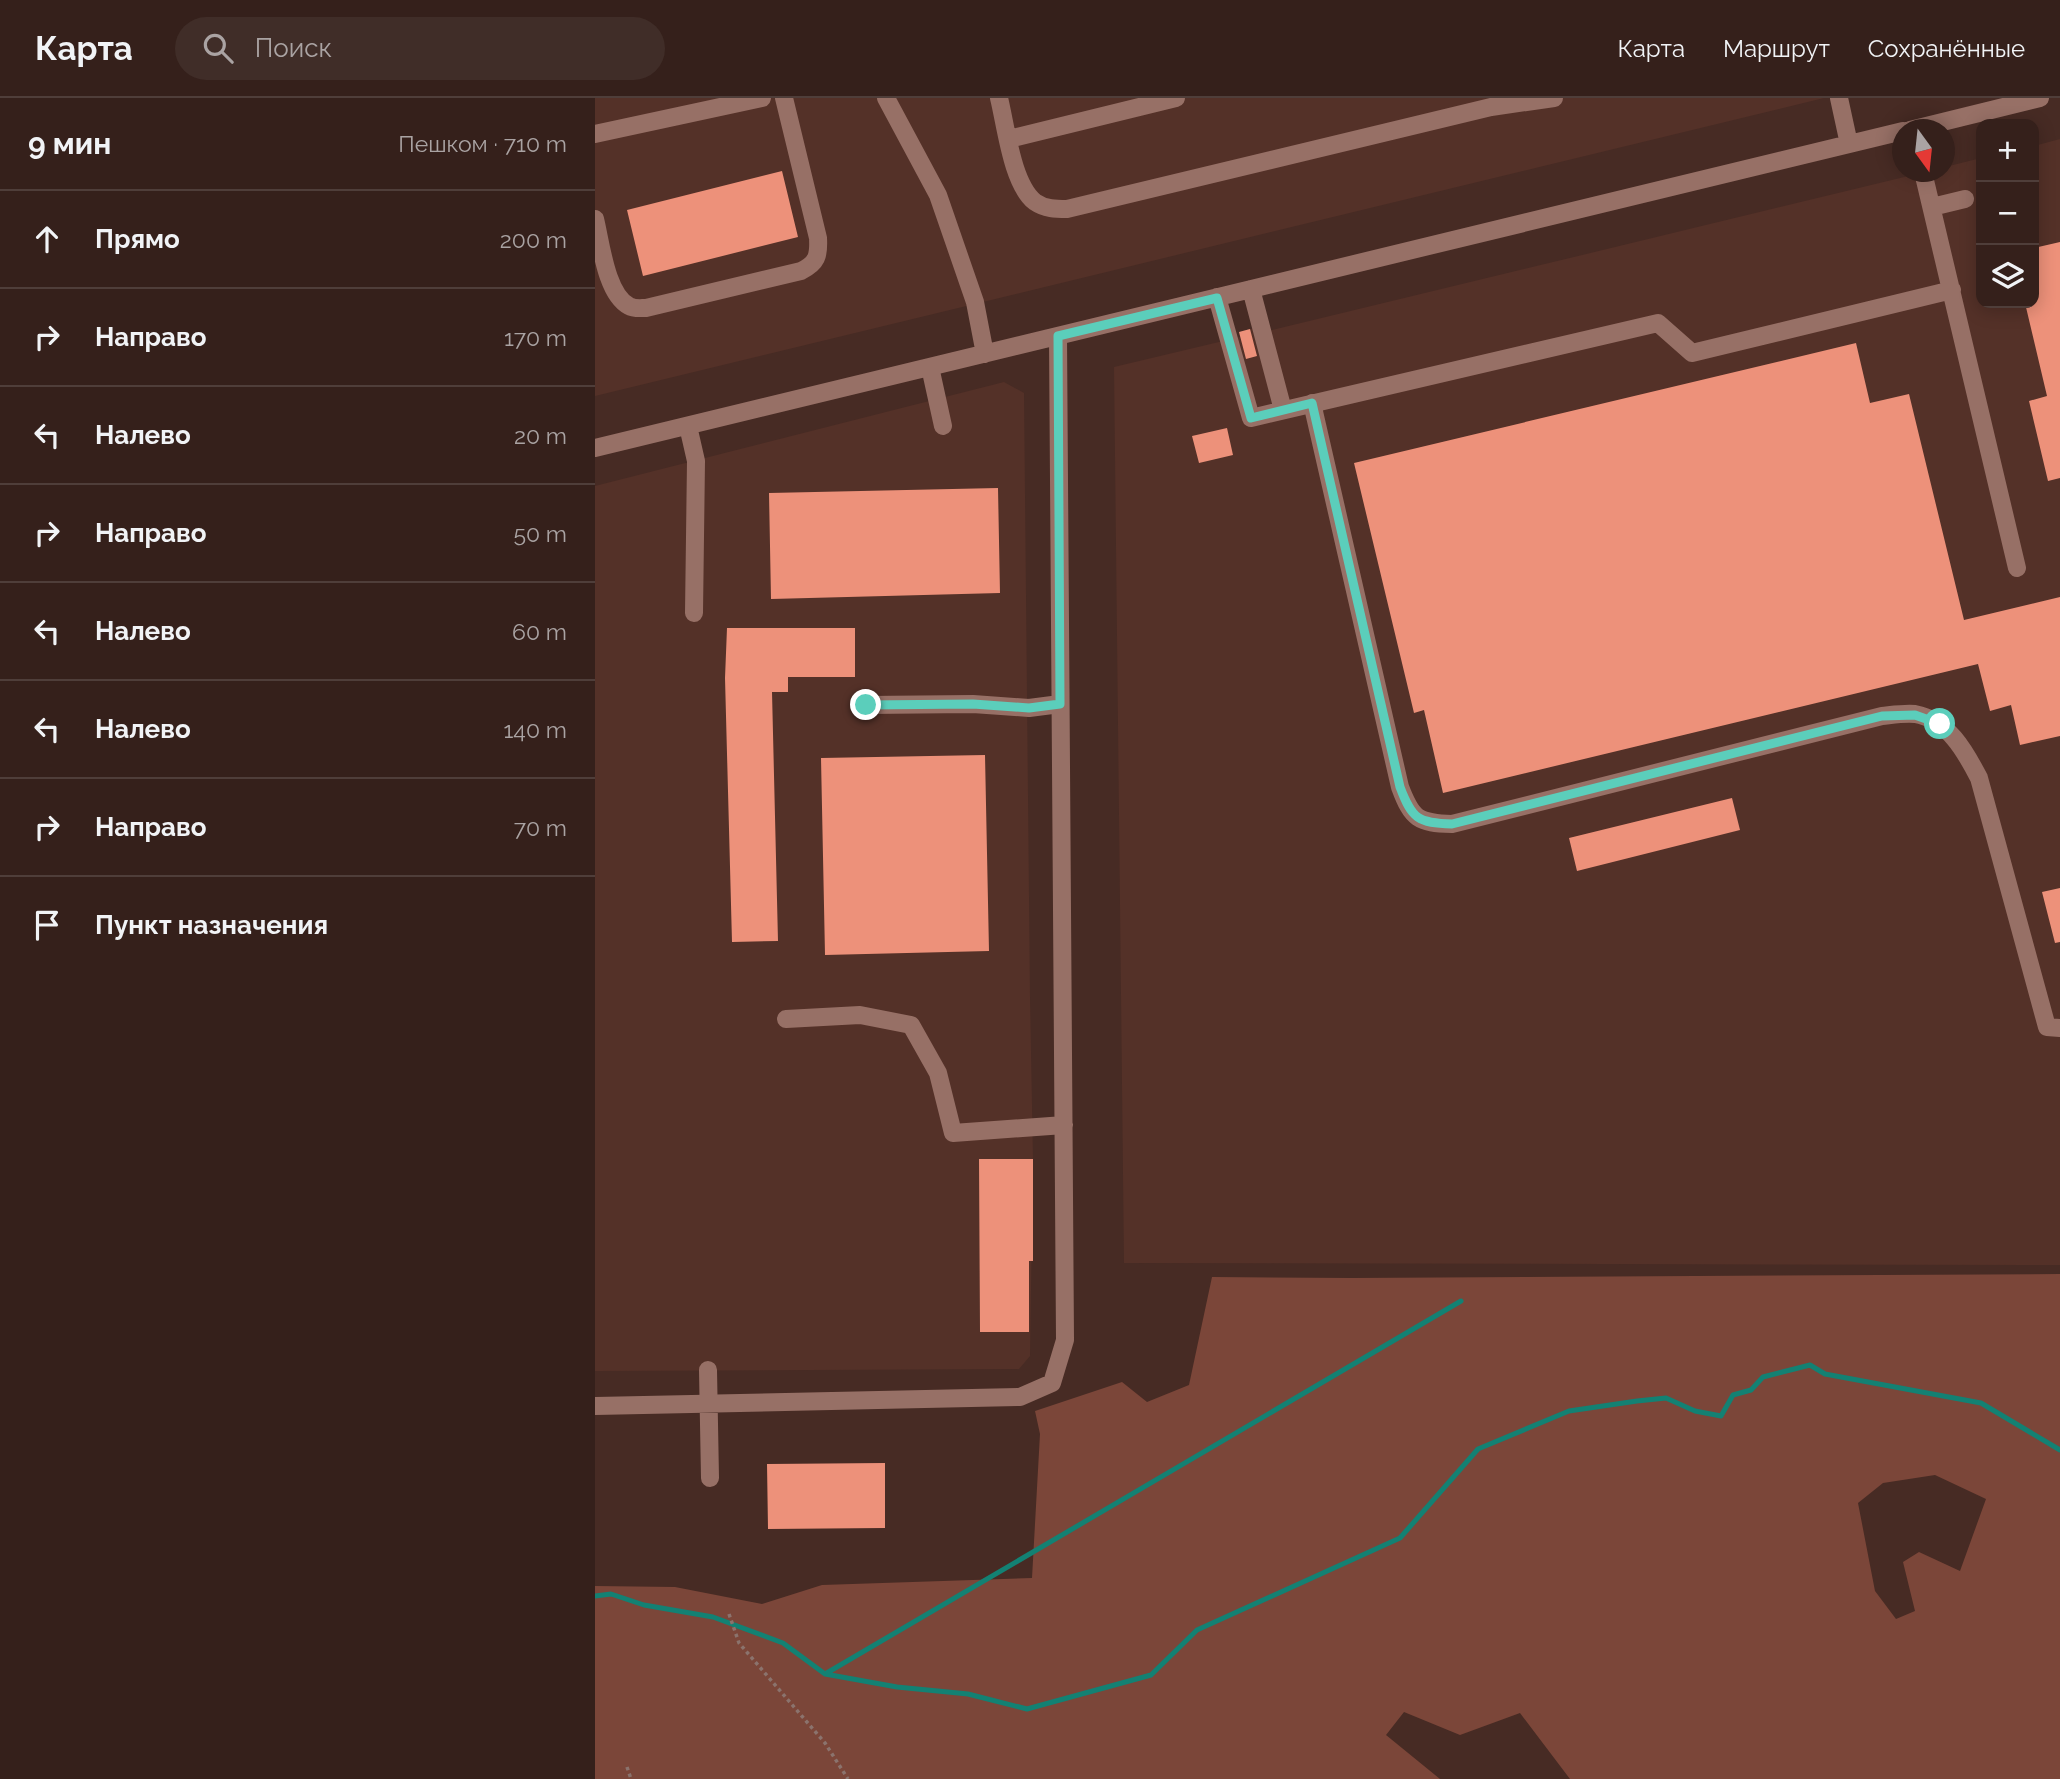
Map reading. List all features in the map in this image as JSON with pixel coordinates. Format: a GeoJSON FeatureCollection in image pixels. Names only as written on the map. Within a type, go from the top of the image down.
{"type":"FeatureCollection","features":[{"type":"Feature","properties":{"kind":"street"},"geometry":{"type":"LineString","coordinates":[[595,134],[762,98]]}},
{"type":"Feature","properties":{"kind":"street"},"geometry":{"type":"LineString","coordinates":[[595,219],[611,282],[618,298],[631,308],[646,308],[723,290],[801,271],[813,265],[819,254],[818,238],[784,98]]}},
{"type":"Feature","properties":{"kind":"street"},"geometry":{"type":"LineString","coordinates":[[886,98],[937,195],[975,302],[985,354]]}},
{"type":"Feature","properties":{"kind":"street"},"geometry":{"type":"LineString","coordinates":[[999,98],[1018,179],[1035,202],[1049,209],[1067,209],[1491,107],[1554,98]]}},
{"type":"Feature","properties":{"kind":"street"},"geometry":{"type":"LineString","coordinates":[[1009,139],[1176,98]]}},
{"type":"Feature","properties":{"kind":"street"},"geometry":{"type":"LineString","coordinates":[[1839,98],[1849,144]]}},
{"type":"Feature","properties":{"kind":"street"},"geometry":{"type":"LineString","coordinates":[[1953,119],[2040,98]]}},
{"type":"Feature","properties":{"kind":"street"},"geometry":{"type":"LineString","coordinates":[[595,448],[1892,133]]}},
{"type":"Feature","properties":{"kind":"street"},"geometry":{"type":"LineString","coordinates":[[1926,182],[2017,568]]}},
{"type":"Feature","properties":{"kind":"street"},"geometry":{"type":"LineString","coordinates":[[1932,207],[1965,199]]}},
{"type":"Feature","properties":{"kind":"street"},"geometry":{"type":"LineString","coordinates":[[1251,289],[1283,410]]}},
{"type":"Feature","properties":{"kind":"street"},"geometry":{"type":"LineString","coordinates":[[1217,298],[1251,418],[1658,323],[1692,353],[1952,290]]}},
{"type":"Feature","properties":{"kind":"street"},"geometry":{"type":"LineString","coordinates":[[595,1406],[1020,1397],[1052,1383],[1065,1340],[1058,336]]}},
{"type":"Feature","properties":{"kind":"street"},"geometry":{"type":"LineString","coordinates":[[930,367],[943,426]]}},
{"type":"Feature","properties":{"kind":"street"},"geometry":{"type":"LineString","coordinates":[[1312,403],[1397,774],[1408,809],[1427,823],[1452,824],[1882,716],[1915,715],[1940,724],[1963,749],[1979,778],[2047,1027],[2060,1028]]}},
{"type":"Feature","properties":{"kind":"street"},"geometry":{"type":"LineString","coordinates":[[688,426],[696,461],[694,613]]}},
{"type":"Feature","properties":{"kind":"street"},"geometry":{"type":"LineString","coordinates":[[866,705],[973,704],[1029,708],[1060,704]]}},
{"type":"Feature","properties":{"kind":"street"},"geometry":{"type":"LineString","coordinates":[[786,1019],[860,1016],[911,1025],[938,1073],[953,1133],[1064,1125]]}},
{"type":"Feature","properties":{"kind":"street"},"geometry":{"type":"LineString","coordinates":[[708,1370],[710,1478]]}},
{"type":"Feature","properties":{"kind":"path"},"geometry":{"type":"LineString","coordinates":[[729,1614],[739,1643],[825,1743],[848,1779]]}},
{"type":"Feature","properties":{"kind":"path"},"geometry":{"type":"LineString","coordinates":[[627,1767],[631,1779]]}},
{"type":"Feature","properties":{"kind":"shaded area"},"geometry":{"type":"Polygon","coordinates":[[[595,98],[1824,98],[595,396],[595,98]]]}},
{"type":"Feature","properties":{"kind":"shaded area"},"geometry":{"type":"Polygon","coordinates":[[[2060,139],[2060,1265],[1124,1263],[1114,367],[1240,337],[1239,332],[1254,328],[1256,334],[1892,180],[1955,182],[1955,164],[1976,159],[1976,308],[2039,308],[2039,145],[2060,139]]]}},
{"type":"Feature","properties":{"kind":"shaded area"},"geometry":{"type":"Polygon","coordinates":[[[1004,382],[1024,393],[1033,1159],[1030,1356],[1019,1369],[595,1371],[595,486],[1004,382]]]}},
{"type":"Feature","properties":{"kind":"shaded area"},"geometry":{"type":"Polygon","coordinates":[[[2060,1274],[2060,1779],[1570,1779],[1520,1713],[1460,1735],[1404,1712],[1386,1735],[1440,1779],[595,1779],[595,1586],[675,1587],[762,1604],[822,1585],[1032,1578],[1040,1434],[1035,1411],[1122,1382],[1147,1402],[1189,1385],[1212,1277],[2060,1274]],[[1935,1475],[1883,1483],[1858,1503],[1875,1591],[1896,1619],[1915,1611],[1903,1562],[1919,1552],[1960,1571],[1986,1499],[1935,1475]]]}},
{"type":"Feature","properties":{"kind":"building"},"geometry":{"type":"Polygon","coordinates":[[[782,171],[798,237],[643,276],[627,210],[782,171]]]}},
{"type":"Feature","properties":{"kind":"building"},"geometry":{"type":"Polygon","coordinates":[[[2060,242],[2060,478],[2048,481],[2029,401],[2047,396],[2026,308],[2039,308],[2039,247],[2060,242]]]}},
{"type":"Feature","properties":{"kind":"building"},"geometry":{"type":"Polygon","coordinates":[[[1250,329],[1257,356],[1246,359],[1239,332],[1250,329]]]}},
{"type":"Feature","properties":{"kind":"building"},"geometry":{"type":"Polygon","coordinates":[[[1856,343],[1870,403],[1909,394],[1964,620],[2060,597],[2060,736],[2020,745],[2011,705],[1990,711],[1978,664],[1443,793],[1424,710],[1414,713],[1354,463],[1856,343]]]}},
{"type":"Feature","properties":{"kind":"building"},"geometry":{"type":"Polygon","coordinates":[[[1227,428],[1233,455],[1199,463],[1192,436],[1227,428]]]}},
{"type":"Feature","properties":{"kind":"building"},"geometry":{"type":"Polygon","coordinates":[[[998,488],[1000,593],[771,599],[769,493],[998,488]]]}},
{"type":"Feature","properties":{"kind":"building"},"geometry":{"type":"Polygon","coordinates":[[[727,628],[855,628],[855,677],[788,677],[788,692],[772,692],[778,941],[732,942],[725,678],[727,628]]]}},
{"type":"Feature","properties":{"kind":"building"},"geometry":{"type":"Polygon","coordinates":[[[985,755],[989,951],[825,955],[821,758],[985,755]]]}},
{"type":"Feature","properties":{"kind":"building"},"geometry":{"type":"Polygon","coordinates":[[[1732,798],[1740,830],[1577,871],[1569,838],[1732,798]]]}},
{"type":"Feature","properties":{"kind":"building"},"geometry":{"type":"Polygon","coordinates":[[[2060,888],[2060,942],[2055,943],[2042,892],[2060,888]]]}},
{"type":"Feature","properties":{"kind":"building"},"geometry":{"type":"Polygon","coordinates":[[[979,1159],[1033,1159],[1033,1261],[1029,1261],[1029,1332],[980,1332],[979,1159]]]}},
{"type":"Feature","properties":{"kind":"building"},"geometry":{"type":"Polygon","coordinates":[[[885,1463],[885,1528],[768,1529],[767,1464],[885,1463]]]}},
{"type":"Feature","properties":{"kind":"waterway"},"geometry":{"type":"LineString","coordinates":[[825,1674],[1461,1301]]}},
{"type":"Feature","properties":{"kind":"waterway"},"geometry":{"type":"LineString","coordinates":[[595,1596],[611,1594],[644,1605],[713,1617],[783,1643],[825,1674],[897,1687],[968,1694],[1027,1709],[1151,1675],[1197,1630],[1400,1538],[1478,1449],[1569,1411],[1666,1398],[1695,1411],[1721,1416],[1733,1395],[1751,1390],[1763,1377],[1810,1365],[1825,1374],[1981,1403],[2060,1450]]}},
{"type":"Feature","properties":{"kind":"route"},"geometry":{"type":"LineString","coordinates":[[866,705],[973,704],[1029,708],[1060,704],[1058,336],[1217,298],[1251,418],[1312,403],[1400,787],[1408,809],[1427,823],[1452,824],[1882,716],[1915,715],[1940,724]]}}]}
